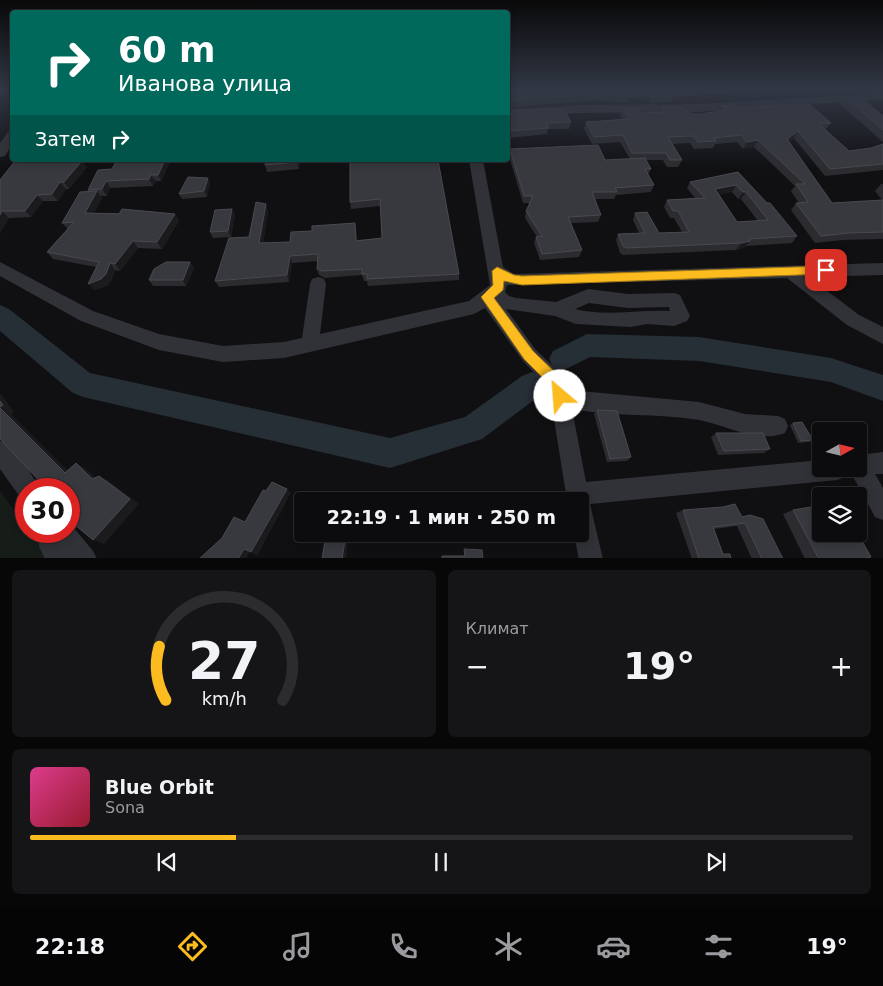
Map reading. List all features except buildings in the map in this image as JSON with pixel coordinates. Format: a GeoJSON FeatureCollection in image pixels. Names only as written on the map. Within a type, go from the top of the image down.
{"type":"FeatureCollection","features":[{"type":"Feature","properties":{"kind":"street"},"geometry":{"type":"LineString","coordinates":[[0,153],[10,138]]}},
{"type":"Feature","properties":{"kind":"street"},"geometry":{"type":"LineString","coordinates":[[0,268],[87,316],[159,342],[223,354],[284,350],[311,344],[474,307],[499,287],[476,162]]}},
{"type":"Feature","properties":{"kind":"street"},"geometry":{"type":"LineString","coordinates":[[497,271],[512,280],[522,280],[789,270],[883,269]]}},
{"type":"Feature","properties":{"kind":"street"},"geometry":{"type":"LineString","coordinates":[[789,270],[853,320],[883,336]]}},
{"type":"Feature","properties":{"kind":"street"},"geometry":{"type":"LineString","coordinates":[[311,344],[311,328],[318,284]]}},
{"type":"Feature","properties":{"kind":"street"},"geometry":{"type":"LineString","coordinates":[[491,294],[504,302],[557,309],[576,316],[600,319],[631,320],[647,317],[674,319],[681,316],[674,300],[628,300],[588,296],[557,309]]}},
{"type":"Feature","properties":{"kind":"street"},"geometry":{"type":"LineString","coordinates":[[491,294],[529,355],[559,390],[585,402],[699,411],[745,424],[778,426]]}},
{"type":"Feature","properties":{"kind":"street"},"geometry":{"type":"LineString","coordinates":[[559,390],[577,492]]}},
{"type":"Feature","properties":{"kind":"street"},"geometry":{"type":"LineString","coordinates":[[0,451],[20,478]]}},
{"type":"Feature","properties":{"kind":"street"},"geometry":{"type":"LineString","coordinates":[[868,465],[883,463]]}},
{"type":"Feature","properties":{"kind":"street"},"geometry":{"type":"LineString","coordinates":[[589,500],[812,472]]}},
{"type":"Feature","properties":{"kind":"street"},"geometry":{"type":"LineString","coordinates":[[866,478],[883,508]]}},
{"type":"Feature","properties":{"kind":"street"},"geometry":{"type":"LineString","coordinates":[[588,542],[591,558]]}},
{"type":"Feature","properties":{"kind":"street"},"geometry":{"type":"LineString","coordinates":[[51,543],[59,558]]}},
{"type":"Feature","properties":{"kind":"street"},"geometry":{"type":"LineString","coordinates":[[73,543],[85,558]]}},
{"type":"Feature","properties":{"kind":"shaded area"},"geometry":{"type":"Polygon","coordinates":[[[0,491],[15,511],[15,543],[42,543],[56,558],[0,558],[0,491]]]}},
{"type":"Feature","properties":{"kind":"waterway"},"geometry":{"type":"LineString","coordinates":[[0,316],[83,384],[390,453],[472,429],[532,385]]}},
{"type":"Feature","properties":{"kind":"waterway"},"geometry":{"type":"LineString","coordinates":[[562,359],[587,345],[699,349],[831,370],[883,388]]}},
{"type":"Feature","properties":{"kind":"route"},"geometry":{"type":"LineString","coordinates":[[560,396],[558,384],[529,355],[514,333],[497,314],[487,297],[499,287],[497,271],[512,280],[522,280],[826,270]]}}]}
